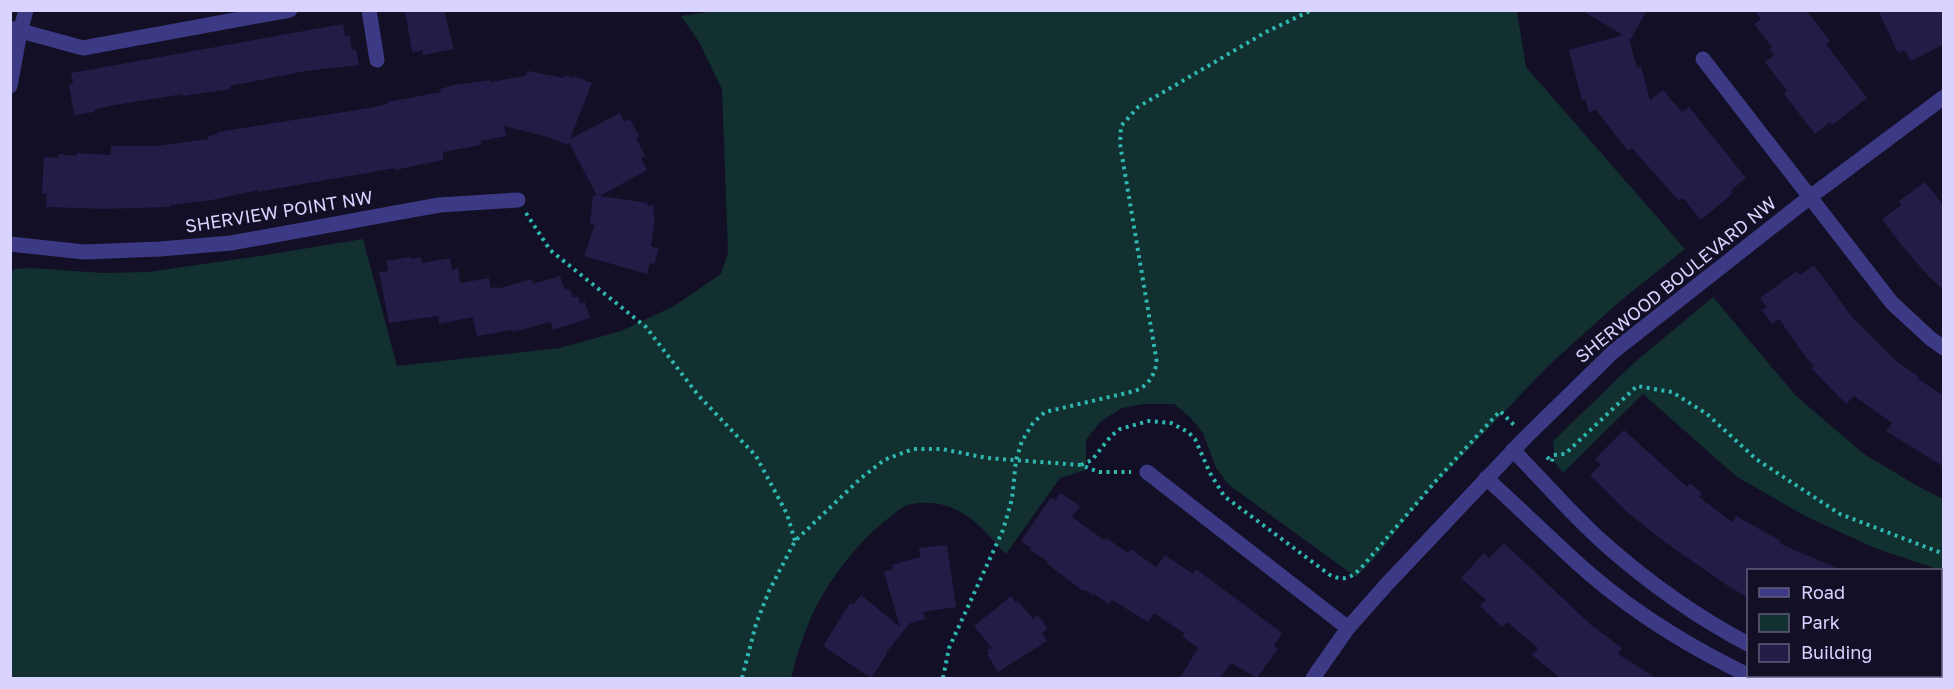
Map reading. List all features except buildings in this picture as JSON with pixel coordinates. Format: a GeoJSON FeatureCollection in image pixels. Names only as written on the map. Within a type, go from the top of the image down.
{"type":"FeatureCollection","features":[{"type":"Feature","properties":{"kind":"street"},"geometry":{"type":"LineString","coordinates":[[10,86],[15,30],[26,10]]}},
{"type":"Feature","properties":{"kind":"street"},"geometry":{"type":"LineString","coordinates":[[15,30],[83,48],[290,10]]}},
{"type":"Feature","properties":{"kind":"street"},"geometry":{"type":"LineString","coordinates":[[369,10],[377,60]]}},
{"type":"Feature","properties":{"kind":"street"},"geometry":{"type":"LineString","coordinates":[[1703,59],[1892,303],[1930,339],[1944,348]]}},
{"type":"Feature","properties":{"kind":"street","name":"SHERWOOD BOULEVARD NW"},"geometry":{"type":"LineString","coordinates":[[1312,678],[1348,628],[1486,478],[1614,351],[1810,197],[1944,98]]}},
{"type":"Feature","properties":{"kind":"street","name":"SHERVIEW POINT NW"},"geometry":{"type":"LineString","coordinates":[[10,244],[84,252],[231,243],[439,205],[518,200]]}},
{"type":"Feature","properties":{"kind":"street"},"geometry":{"type":"LineString","coordinates":[[1513,450],[1576,516],[1637,572],[1705,619],[1747,643]]}},
{"type":"Feature","properties":{"kind":"street"},"geometry":{"type":"LineString","coordinates":[[1147,472],[1348,628]]}},
{"type":"Feature","properties":{"kind":"street"},"geometry":{"type":"LineString","coordinates":[[1486,478],[1591,575],[1621,599],[1686,643],[1747,674]]}},
{"type":"Feature","properties":{"kind":"path"},"geometry":{"type":"LineString","coordinates":[[942,678],[949,648],[1003,530],[1012,499],[1022,441],[1032,423],[1045,412],[1135,391],[1146,386],[1153,376],[1157,363],[1120,144],[1121,126],[1138,107],[1266,32],[1312,10]]}},
{"type":"Feature","properties":{"kind":"path"},"geometry":{"type":"LineString","coordinates":[[518,200],[550,250],[645,327],[698,395],[756,456],[787,514],[795,541]]}},
{"type":"Feature","properties":{"kind":"path"},"geometry":{"type":"LineString","coordinates":[[1552,462],[1553,455],[1565,454],[1637,386],[1672,392],[1707,414],[1756,459],[1840,514],[1944,554]]}},
{"type":"Feature","properties":{"kind":"path"},"geometry":{"type":"LineString","coordinates":[[1081,465],[1092,460],[1111,436],[1120,429],[1149,421],[1172,423],[1195,439],[1210,473],[1224,496],[1330,575],[1342,580],[1352,577],[1361,568],[1500,411]]}},
{"type":"Feature","properties":{"kind":"path"},"geometry":{"type":"LineString","coordinates":[[742,678],[756,624],[769,591],[795,541],[860,479],[884,460],[913,449],[942,449],[987,458],[1081,465],[1099,472],[1147,472]]}},
{"type":"Feature","properties":{"kind":"green space"},"geometry":{"type":"Polygon","coordinates":[[[715,11],[1517,11],[1526,67],[1685,249],[1619,302],[1548,366],[1424,496],[1375,558],[1356,577],[1229,485],[1216,468],[1203,433],[1189,416],[1174,404],[1145,404],[1122,408],[1101,421],[1086,440],[1086,470],[1060,478],[1006,554],[974,521],[945,505],[910,504],[898,511],[857,547],[830,583],[807,626],[791,678],[11,678],[10,273],[14,269],[103,273],[148,272],[363,239],[397,366],[560,348],[621,331],[674,306],[721,274],[728,253],[722,89],[699,42],[681,16],[715,11]]]}},
{"type":"Feature","properties":{"kind":"green space"},"geometry":{"type":"Polygon","coordinates":[[[1713,297],[1796,396],[1864,454],[1943,499],[1943,571],[1875,548],[1807,517],[1737,477],[1643,394],[1563,473],[1555,463],[1553,441],[1636,361],[1713,297]]]}}]}
